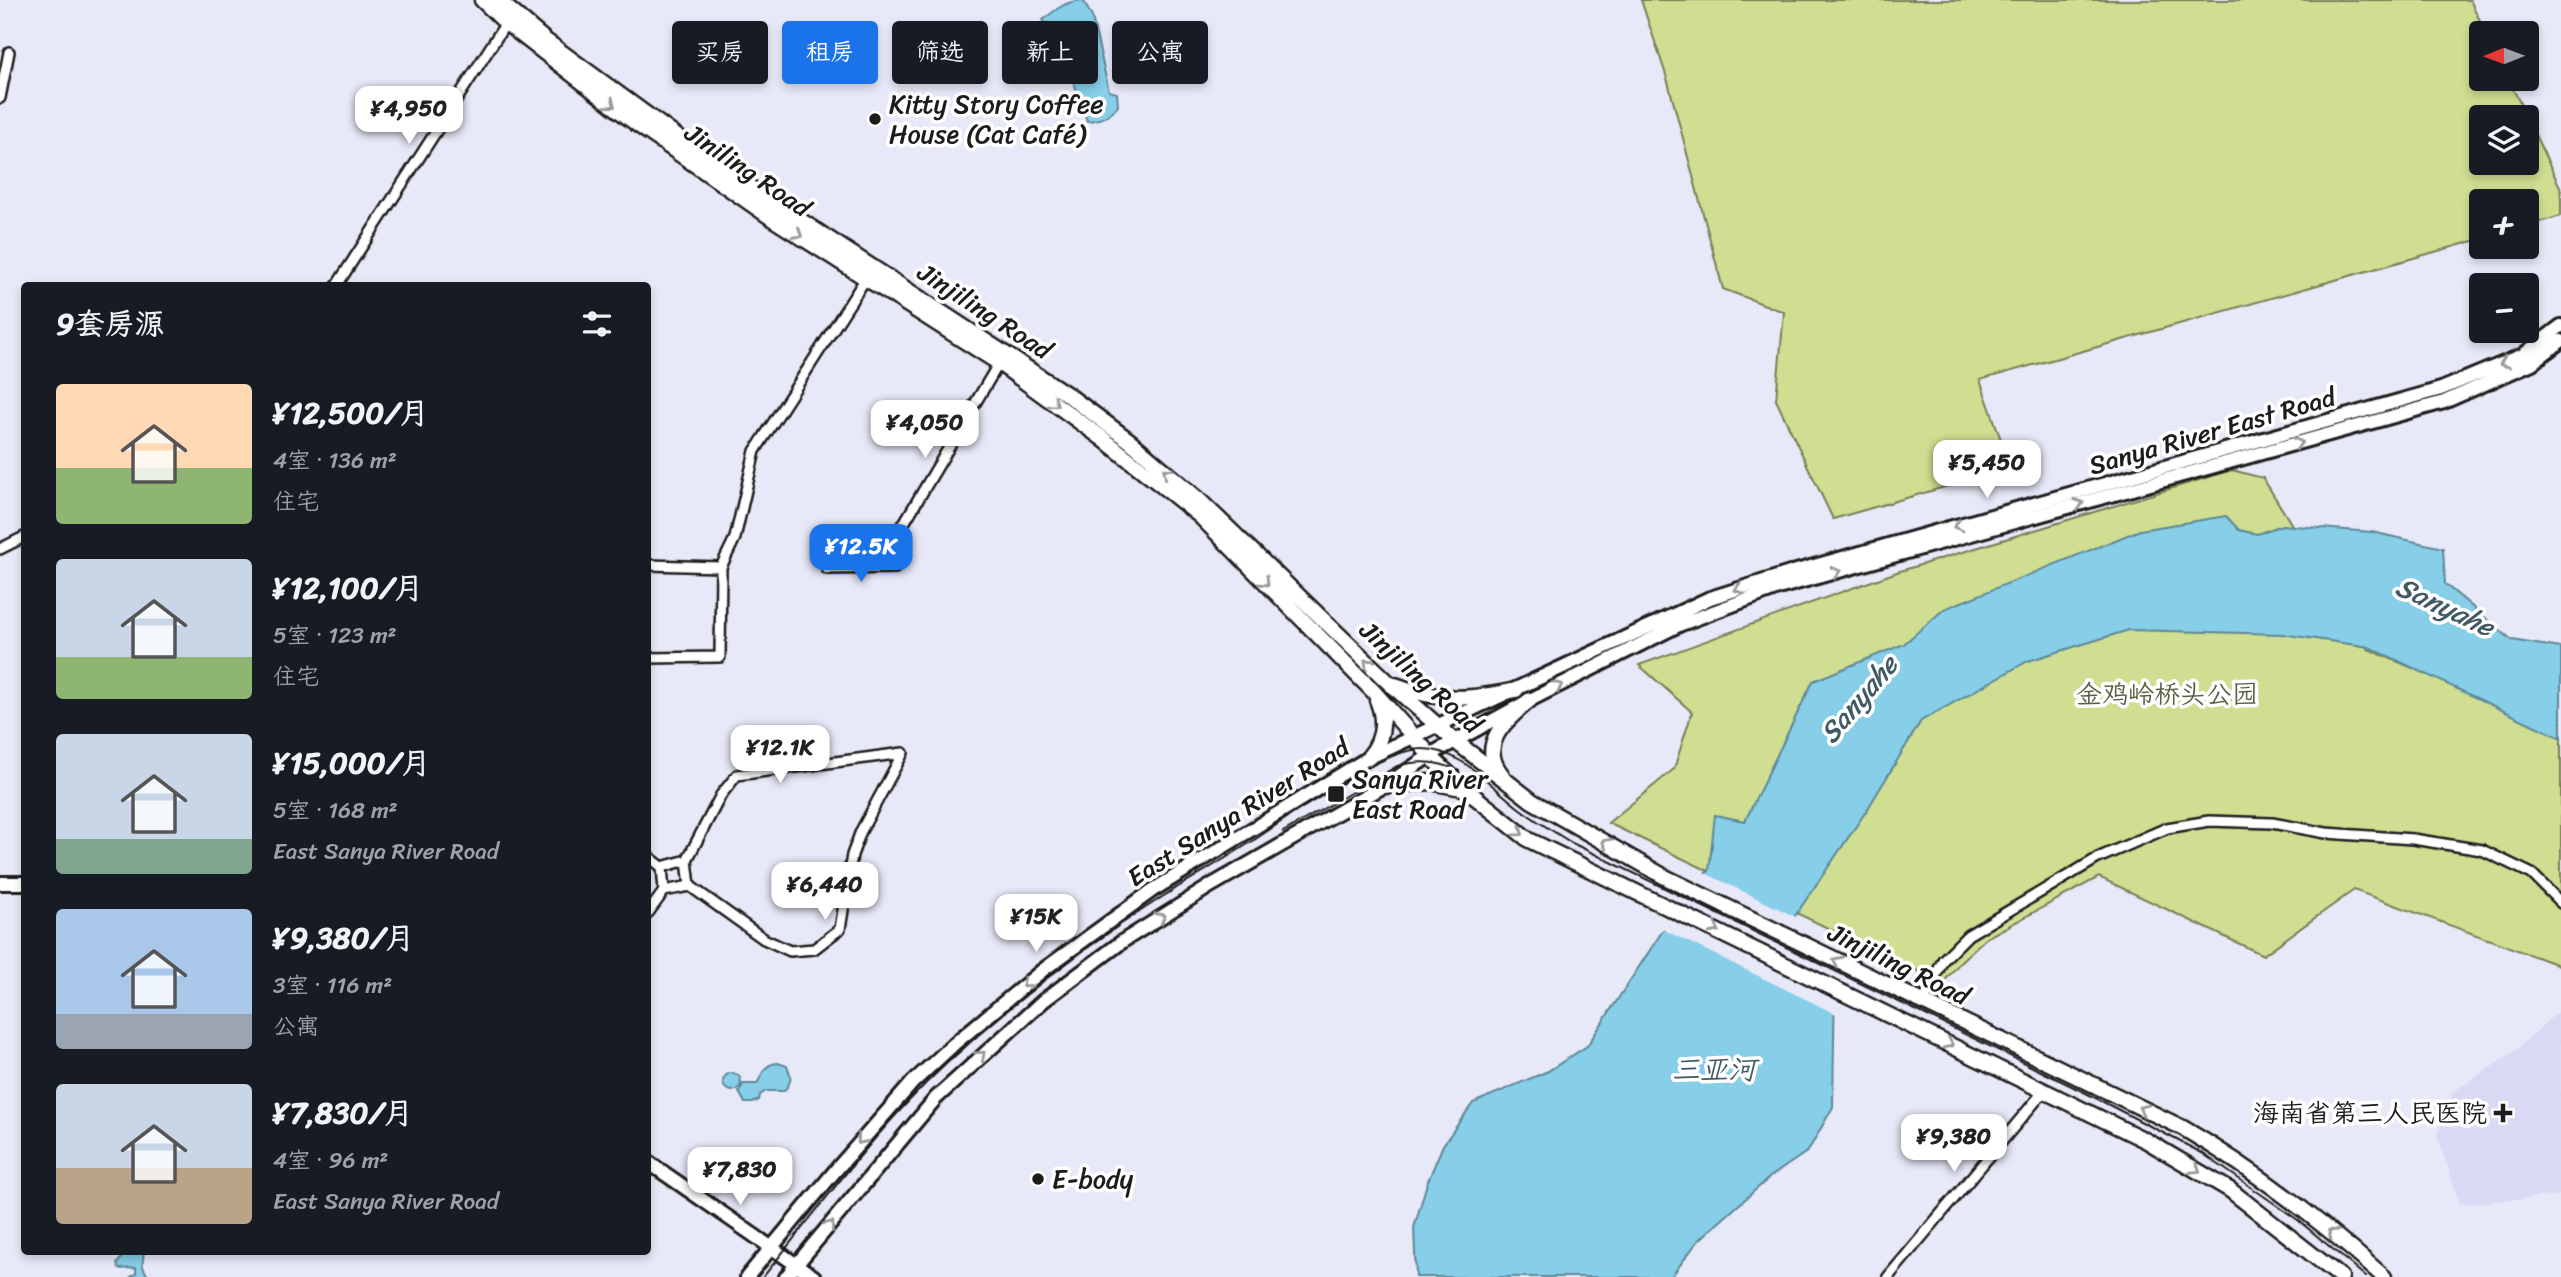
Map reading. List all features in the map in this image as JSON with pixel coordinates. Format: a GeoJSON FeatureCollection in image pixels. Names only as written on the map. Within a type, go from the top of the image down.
{"type":"FeatureCollection","features":[{"type":"Feature","properties":{"kind":"main road","name":"Jiniling Road"},"geometry":{"type":"LineString","coordinates":[[482,0],[506,23],[638,125],[773,219],[999,363]]}},
{"type":"Feature","properties":{"kind":"main road","name":"Jinjiling Road"},"geometry":{"type":"LineString","coordinates":[[498,0],[546,41],[714,164],[1068,395],[1130,441],[1197,498],[1436,726],[1509,784],[1562,819],[1665,877],[2183,1128],[2231,1156],[2272,1185],[2384,1277]]}},
{"type":"Feature","properties":{"kind":"main road","name":"Sanya River East Road"},"geometry":{"type":"LineString","coordinates":[[1436,726],[1710,598],[1793,572],[2441,389],[2523,355],[2561,326]]}},
{"type":"Feature","properties":{"kind":"main road","name":"Sanya River East Road"},"geometry":{"type":"LineString","coordinates":[[1455,741],[1681,624],[1778,588],[2444,402],[2532,363],[2561,341]]}},
{"type":"Feature","properties":{"kind":"main road","name":"Jinjiling Road"},"geometry":{"type":"LineString","coordinates":[[999,363],[1102,438],[1200,516],[1374,692],[1430,756],[1465,789],[1529,840],[2147,1141],[2230,1191],[2341,1277]]}},
{"type":"Feature","properties":{"kind":"main road"},"geometry":{"type":"LineString","coordinates":[[1388,682],[1425,696],[1448,699],[1469,699],[1517,690]]}},
{"type":"Feature","properties":{"kind":"main road"},"geometry":{"type":"LineString","coordinates":[[1368,758],[1376,749],[1382,729],[1381,709],[1374,692]]}},
{"type":"Feature","properties":{"kind":"main road"},"geometry":{"type":"LineString","coordinates":[[1509,784],[1496,769],[1494,745],[1503,722],[1530,700]]}},
{"type":"Feature","properties":{"kind":"main road","name":"East Sanya River Road"},"geometry":{"type":"LineString","coordinates":[[747,1277],[913,1082],[1043,970],[1153,890],[1368,758],[1436,726]]}},
{"type":"Feature","properties":{"kind":"main road","name":"East Sanya River Road"},"geometry":{"type":"LineString","coordinates":[[786,1277],[936,1098],[1043,1001],[1112,949],[1169,912],[1384,786],[1455,741]]}},
{"type":"Feature","properties":{"kind":"main road"},"geometry":{"type":"LineString","coordinates":[[1384,786],[1430,782],[1465,789]]}},
{"type":"Feature","properties":{"kind":"main road"},"geometry":{"type":"LineString","coordinates":[[0,883],[21,883]]}},
{"type":"Feature","properties":{"kind":"main road"},"geometry":{"type":"LineString","coordinates":[[651,1165],[814,1277]]}},
{"type":"Feature","properties":{"kind":"street"},"geometry":{"type":"LineString","coordinates":[[339,282],[506,23]]}},
{"type":"Feature","properties":{"kind":"street"},"geometry":{"type":"LineString","coordinates":[[0,98],[9,52]]}},
{"type":"Feature","properties":{"kind":"street"},"geometry":{"type":"LineString","coordinates":[[651,659],[720,657],[721,567],[735,538],[755,452],[866,278]]}},
{"type":"Feature","properties":{"kind":"street"},"geometry":{"type":"LineString","coordinates":[[827,569],[895,568],[894,540],[999,363]]}},
{"type":"Feature","properties":{"kind":"street"},"geometry":{"type":"LineString","coordinates":[[0,549],[21,538]]}},
{"type":"Feature","properties":{"kind":"street"},"geometry":{"type":"LineString","coordinates":[[651,565],[721,567]]}},
{"type":"Feature","properties":{"kind":"street"},"geometry":{"type":"LineString","coordinates":[[664,891],[690,886],[764,939],[790,951],[814,948],[840,929],[852,855],[861,831],[903,753],[737,775],[721,796],[687,860],[690,886]]}},
{"type":"Feature","properties":{"kind":"street"},"geometry":{"type":"LineString","coordinates":[[1923,1003],[1943,961],[1968,935],[2098,858],[2167,828],[2209,821],[2272,823],[2326,833],[2413,839],[2482,850],[2532,874],[2561,903]]}},
{"type":"Feature","properties":{"kind":"street"},"geometry":{"type":"LineString","coordinates":[[651,858],[662,867],[664,891],[651,909]]}},
{"type":"Feature","properties":{"kind":"street"},"geometry":{"type":"LineString","coordinates":[[662,867],[687,860]]}},
{"type":"Feature","properties":{"kind":"street"},"geometry":{"type":"LineString","coordinates":[[1888,1277],[2044,1091]]}},
{"type":"Feature","properties":{"kind":"shaded area","name":"海南省第三人民医院"},"geometry":{"type":"Polygon","coordinates":[[[2561,1009],[2561,1195],[2460,1204],[2437,1135],[2453,1092],[2511,1054],[2561,1009]]]}},
{"type":"Feature","properties":{"kind":"green space"},"geometry":{"type":"Polygon","coordinates":[[[1641,0],[2470,0],[2480,21],[2469,21],[2469,91],[2514,91],[2521,105],[2469,105],[2469,175],[2539,175],[2539,143],[2561,189],[2561,216],[2539,222],[2539,189],[2469,189],[2469,242],[1980,380],[2011,468],[1833,519],[1776,400],[1784,312],[1723,289],[1667,78],[1641,0]]]}},
{"type":"Feature","properties":{"kind":"green space","name":"金鸡岭桥头公园"},"geometry":{"type":"Polygon","coordinates":[[[2232,470],[2263,478],[2368,649],[2561,732],[2561,966],[2354,890],[2263,955],[2099,877],[1986,938],[1962,960],[1943,983],[1608,823],[1674,769],[1692,712],[1639,665],[1897,572],[2232,470]]]}},
{"type":"Feature","properties":{"kind":"water"},"geometry":{"type":"Polygon","coordinates":[[[1083,0],[1093,21],[1044,21],[1052,12],[1071,2],[1083,0]]]}},
{"type":"Feature","properties":{"kind":"water"},"geometry":{"type":"Polygon","coordinates":[[[1098,43],[1109,91],[1117,93],[1118,106],[1104,117],[1087,121],[1074,84],[1098,84],[1098,43]]]}},
{"type":"Feature","properties":{"kind":"water"},"geometry":{"type":"Polygon","coordinates":[[[2226,516],[2239,530],[2257,534],[2282,525],[2372,532],[2443,548],[2445,584],[2512,640],[2561,648],[2561,738],[2369,647],[2282,634],[2129,630],[2028,661],[1921,721],[1867,810],[1793,919],[1835,975],[1833,1107],[1808,1151],[1770,1177],[1698,1241],[1671,1277],[1416,1277],[1414,1228],[1427,1183],[1443,1145],[1473,1103],[1548,1071],[1587,1046],[1698,877],[1709,871],[1715,815],[1745,821],[1813,681],[1904,644],[1944,609],[2140,530],[2226,516]]]}},
{"type":"Feature","properties":{"kind":"water"},"geometry":{"type":"Polygon","coordinates":[[[778,1063],[787,1066],[790,1073],[790,1082],[784,1091],[766,1091],[760,1095],[759,1100],[745,1103],[739,1092],[743,1084],[757,1084],[767,1067],[778,1063]]]}},
{"type":"Feature","properties":{"kind":"water"},"geometry":{"type":"Polygon","coordinates":[[[728,1073],[736,1073],[741,1082],[739,1089],[728,1091],[723,1086],[723,1078],[728,1073]]]}},
{"type":"Feature","properties":{"kind":"water"},"geometry":{"type":"Polygon","coordinates":[[[144,1255],[143,1267],[149,1277],[131,1277],[136,1273],[136,1268],[119,1269],[117,1264],[123,1256],[144,1255]]]}},
{"type":"Feature","properties":{"kind":"pier"},"geometry":{"type":"Polygon","coordinates":[[[1701,871],[1798,918],[1839,974],[1838,1015],[1660,928],[1696,874],[1701,871]]]}},
{"type":"Feature","properties":{"kind":"tram line"},"geometry":{"type":"LineString","coordinates":[[763,1277],[896,1115],[920,1089],[996,1019],[1077,955],[1133,916],[1317,798],[1385,759],[1422,749],[1450,755],[1462,762],[1525,813],[1572,843],[2086,1093],[2202,1153],[2298,1220],[2366,1277]]}},
{"type":"Feature","properties":{"kind":"tram line"},"geometry":{"type":"LineString","coordinates":[[1283,832],[1397,766],[1428,762],[1459,771]]}},
{"type":"Feature","properties":{"kind":"place","name":"Kitty Story Coffee House (Cat Café)"},"geometry":{"type":"Point","coordinates":[875,119]}},
{"type":"Feature","properties":{"kind":"place","name":"Sanya River East Road"},"geometry":{"type":"Point","coordinates":[1336,794]}},
{"type":"Feature","properties":{"kind":"place","name":"海南省第三人民医院"},"geometry":{"type":"Point","coordinates":[2503,1113]}},
{"type":"Feature","properties":{"kind":"place","name":"E-body"},"geometry":{"type":"Point","coordinates":[1038,1179]}},
{"type":"Feature","properties":{"kind":"water label","name":"Sanyahe"},"geometry":{"type":"Point","coordinates":[2445,606]}},
{"type":"Feature","properties":{"kind":"water label","name":"Sanyahe"},"geometry":{"type":"Point","coordinates":[1858,699]}},
{"type":"Feature","properties":{"kind":"water label","name":"三亚河"},"geometry":{"type":"Point","coordinates":[1714,1069]}}]}
